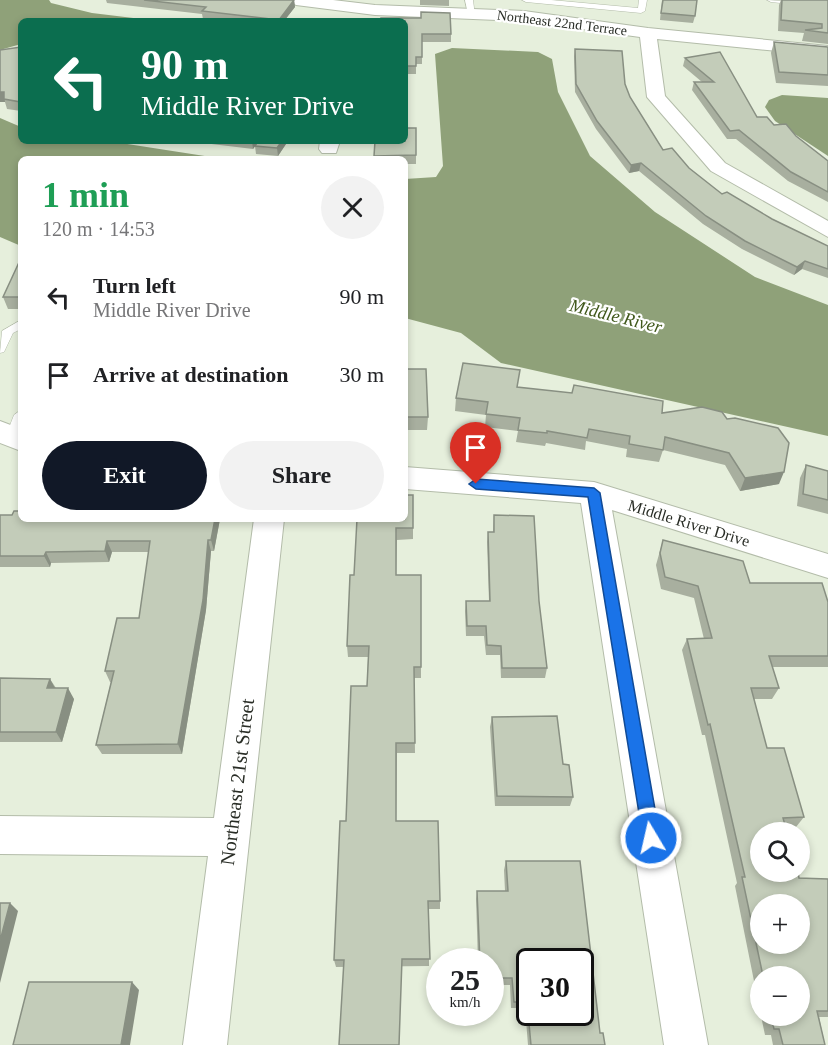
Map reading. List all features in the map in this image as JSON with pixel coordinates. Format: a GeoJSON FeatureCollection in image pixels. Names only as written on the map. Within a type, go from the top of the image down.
{"type":"FeatureCollection","features":[{"type":"Feature","properties":{"kind":"street","name":"Northeast 22nd Terrace"},"geometry":{"type":"LineString","coordinates":[[296,0],[347,9],[470,7],[642,32],[828,51]]}},
{"type":"Feature","properties":{"kind":"street"},"geometry":{"type":"LineString","coordinates":[[642,32],[656,97],[718,167],[828,230]]}},
{"type":"Feature","properties":{"kind":"street","name":"Middle River Drive"},"geometry":{"type":"LineString","coordinates":[[408,478],[594,493],[828,566]]}},
{"type":"Feature","properties":{"kind":"street"},"geometry":{"type":"LineString","coordinates":[[594,493],[686,1045]]}},
{"type":"Feature","properties":{"kind":"street","name":"Northeast 21st Street"},"geometry":{"type":"LineString","coordinates":[[205,1045],[269,522]]}},
{"type":"Feature","properties":{"kind":"street"},"geometry":{"type":"LineString","coordinates":[[0,835],[231,837]]}},
{"type":"Feature","properties":{"kind":"lane"},"geometry":{"type":"LineString","coordinates":[[526,0],[641,11]]}},
{"type":"Feature","properties":{"kind":"lane"},"geometry":{"type":"LineString","coordinates":[[642,32],[643,0]]}},
{"type":"Feature","properties":{"kind":"lane"},"geometry":{"type":"LineString","coordinates":[[771,0],[817,2],[828,6]]}},
{"type":"Feature","properties":{"kind":"lane"},"geometry":{"type":"LineString","coordinates":[[0,349],[8,331],[18,326]]}},
{"type":"Feature","properties":{"kind":"water"},"geometry":{"type":"Polygon","coordinates":[[[0,0],[49,0],[51,3],[92,13],[133,18],[18,18],[18,45],[0,50],[0,0]]]}},
{"type":"Feature","properties":{"kind":"water","name":"Middle River"},"geometry":{"type":"Polygon","coordinates":[[[452,48],[538,52],[552,59],[558,92],[590,156],[655,212],[755,277],[828,305],[828,436],[501,363],[461,333],[408,319],[408,179],[436,177],[443,166],[435,54],[452,48]]]}},
{"type":"Feature","properties":{"kind":"water"},"geometry":{"type":"Polygon","coordinates":[[[782,95],[828,98],[828,156],[775,121],[765,107],[769,100],[782,95]]]}},
{"type":"Feature","properties":{"kind":"water"},"geometry":{"type":"Polygon","coordinates":[[[0,118],[18,126],[18,144],[127,144],[205,156],[18,156],[18,245],[0,237],[0,118]]]}},
{"type":"Feature","properties":{"kind":"building"},"geometry":{"type":"Polygon","coordinates":[[[144,0],[294,0],[280,18],[202,11],[206,7],[144,0]]]}},
{"type":"Feature","properties":{"kind":"building"},"geometry":{"type":"Polygon","coordinates":[[[663,0],[697,0],[695,16],[661,13],[663,0]]]}},
{"type":"Feature","properties":{"kind":"building"},"geometry":{"type":"Polygon","coordinates":[[[782,0],[828,0],[828,33],[805,30],[822,28],[822,24],[781,20],[782,0]]]}},
{"type":"Feature","properties":{"kind":"building"},"geometry":{"type":"Polygon","coordinates":[[[421,12],[450,13],[451,34],[422,34],[422,57],[416,57],[416,66],[408,66],[408,18],[421,18],[421,12]]]}},
{"type":"Feature","properties":{"kind":"building"},"geometry":{"type":"Polygon","coordinates":[[[774,42],[828,47],[828,75],[779,72],[774,42]]]}},
{"type":"Feature","properties":{"kind":"building"},"geometry":{"type":"Polygon","coordinates":[[[18,47],[18,101],[4,99],[4,92],[0,92],[0,50],[18,47]]]}},
{"type":"Feature","properties":{"kind":"building"},"geometry":{"type":"Polygon","coordinates":[[[575,49],[622,51],[625,84],[630,97],[663,150],[672,148],[689,168],[722,194],[727,192],[772,219],[828,246],[828,269],[805,261],[797,267],[745,241],[706,216],[641,163],[631,165],[597,121],[576,84],[575,49]]]}},
{"type":"Feature","properties":{"kind":"building"},"geometry":{"type":"Polygon","coordinates":[[[720,52],[757,117],[767,117],[774,125],[786,124],[796,136],[828,161],[828,192],[791,172],[739,130],[730,131],[694,82],[714,82],[685,58],[720,52]]]}},
{"type":"Feature","properties":{"kind":"building"},"geometry":{"type":"Polygon","coordinates":[[[408,128],[416,128],[416,155],[374,156],[375,144],[408,144],[408,128]]]}},
{"type":"Feature","properties":{"kind":"building"},"geometry":{"type":"Polygon","coordinates":[[[256,144],[280,144],[277,148],[255,146],[256,144]]]}},
{"type":"Feature","properties":{"kind":"building"},"geometry":{"type":"Polygon","coordinates":[[[18,264],[18,297],[3,297],[18,264]]]}},
{"type":"Feature","properties":{"kind":"building"},"geometry":{"type":"Polygon","coordinates":[[[463,363],[520,370],[517,387],[572,393],[574,385],[663,401],[662,413],[702,407],[722,412],[727,419],[735,418],[778,428],[789,443],[784,472],[745,478],[729,453],[665,437],[663,450],[629,444],[630,436],[589,429],[587,438],[547,431],[547,433],[518,430],[520,418],[486,414],[488,402],[456,398],[463,363]]]}},
{"type":"Feature","properties":{"kind":"building"},"geometry":{"type":"Polygon","coordinates":[[[408,369],[426,369],[428,417],[408,417],[408,369]]]}},
{"type":"Feature","properties":{"kind":"building"},"geometry":{"type":"Polygon","coordinates":[[[806,465],[828,471],[828,500],[803,494],[806,465]]]}},
{"type":"Feature","properties":{"kind":"building"},"geometry":{"type":"Polygon","coordinates":[[[408,495],[413,495],[413,528],[396,528],[396,575],[421,575],[421,667],[414,667],[415,743],[396,743],[396,821],[438,821],[440,901],[428,901],[430,948],[426,948],[426,959],[402,959],[399,1045],[339,1045],[344,960],[334,960],[340,821],[346,821],[351,686],[367,686],[369,646],[347,646],[350,575],[354,575],[357,522],[408,522],[408,495]]]}},
{"type":"Feature","properties":{"kind":"building"},"geometry":{"type":"Polygon","coordinates":[[[14,511],[18,511],[18,522],[214,522],[211,540],[208,540],[203,600],[178,744],[96,745],[114,671],[105,671],[117,618],[139,618],[150,541],[107,541],[105,551],[46,552],[44,556],[0,556],[0,515],[12,515],[14,511]]]}},
{"type":"Feature","properties":{"kind":"building"},"geometry":{"type":"Polygon","coordinates":[[[494,515],[534,516],[539,601],[547,668],[502,668],[501,646],[487,645],[486,626],[467,626],[466,601],[490,601],[488,532],[494,532],[494,515]]]}},
{"type":"Feature","properties":{"kind":"building"},"geometry":{"type":"Polygon","coordinates":[[[663,540],[743,561],[750,583],[822,583],[828,602],[828,656],[769,656],[779,688],[751,688],[767,748],[784,748],[804,817],[783,818],[784,822],[750,822],[750,882],[810,882],[810,878],[828,879],[828,1011],[817,1011],[825,1045],[783,1045],[779,1029],[774,1029],[773,1026],[810,1026],[810,966],[761,966],[758,954],[810,954],[810,894],[750,894],[750,915],[742,877],[745,877],[710,724],[708,725],[687,639],[712,638],[698,586],[665,577],[660,553],[663,540]]]}},
{"type":"Feature","properties":{"kind":"building"},"geometry":{"type":"Polygon","coordinates":[[[0,678],[50,679],[47,688],[68,688],[56,732],[0,732],[0,678]]]}},
{"type":"Feature","properties":{"kind":"building"},"geometry":{"type":"Polygon","coordinates":[[[557,716],[563,764],[569,765],[573,797],[497,796],[492,717],[557,716]]]}},
{"type":"Feature","properties":{"kind":"building"},"geometry":{"type":"Polygon","coordinates":[[[506,861],[580,861],[590,948],[516,948],[516,1002],[514,1002],[512,978],[504,978],[504,948],[479,948],[477,891],[508,891],[506,861]]]}},
{"type":"Feature","properties":{"kind":"building"},"geometry":{"type":"Polygon","coordinates":[[[0,903],[10,903],[0,941],[0,903]]]}},
{"type":"Feature","properties":{"kind":"building"},"geometry":{"type":"Polygon","coordinates":[[[594,981],[600,1033],[603,1033],[605,1045],[531,1045],[529,1026],[594,1026],[594,981]]]}},
{"type":"Feature","properties":{"kind":"building"},"geometry":{"type":"Polygon","coordinates":[[[29,982],[132,982],[121,1045],[13,1045],[29,982]]]}},
{"type":"Feature","properties":{"kind":"route"},"geometry":{"type":"LineString","coordinates":[[476,484],[594,493],[651,838]]}}]}
